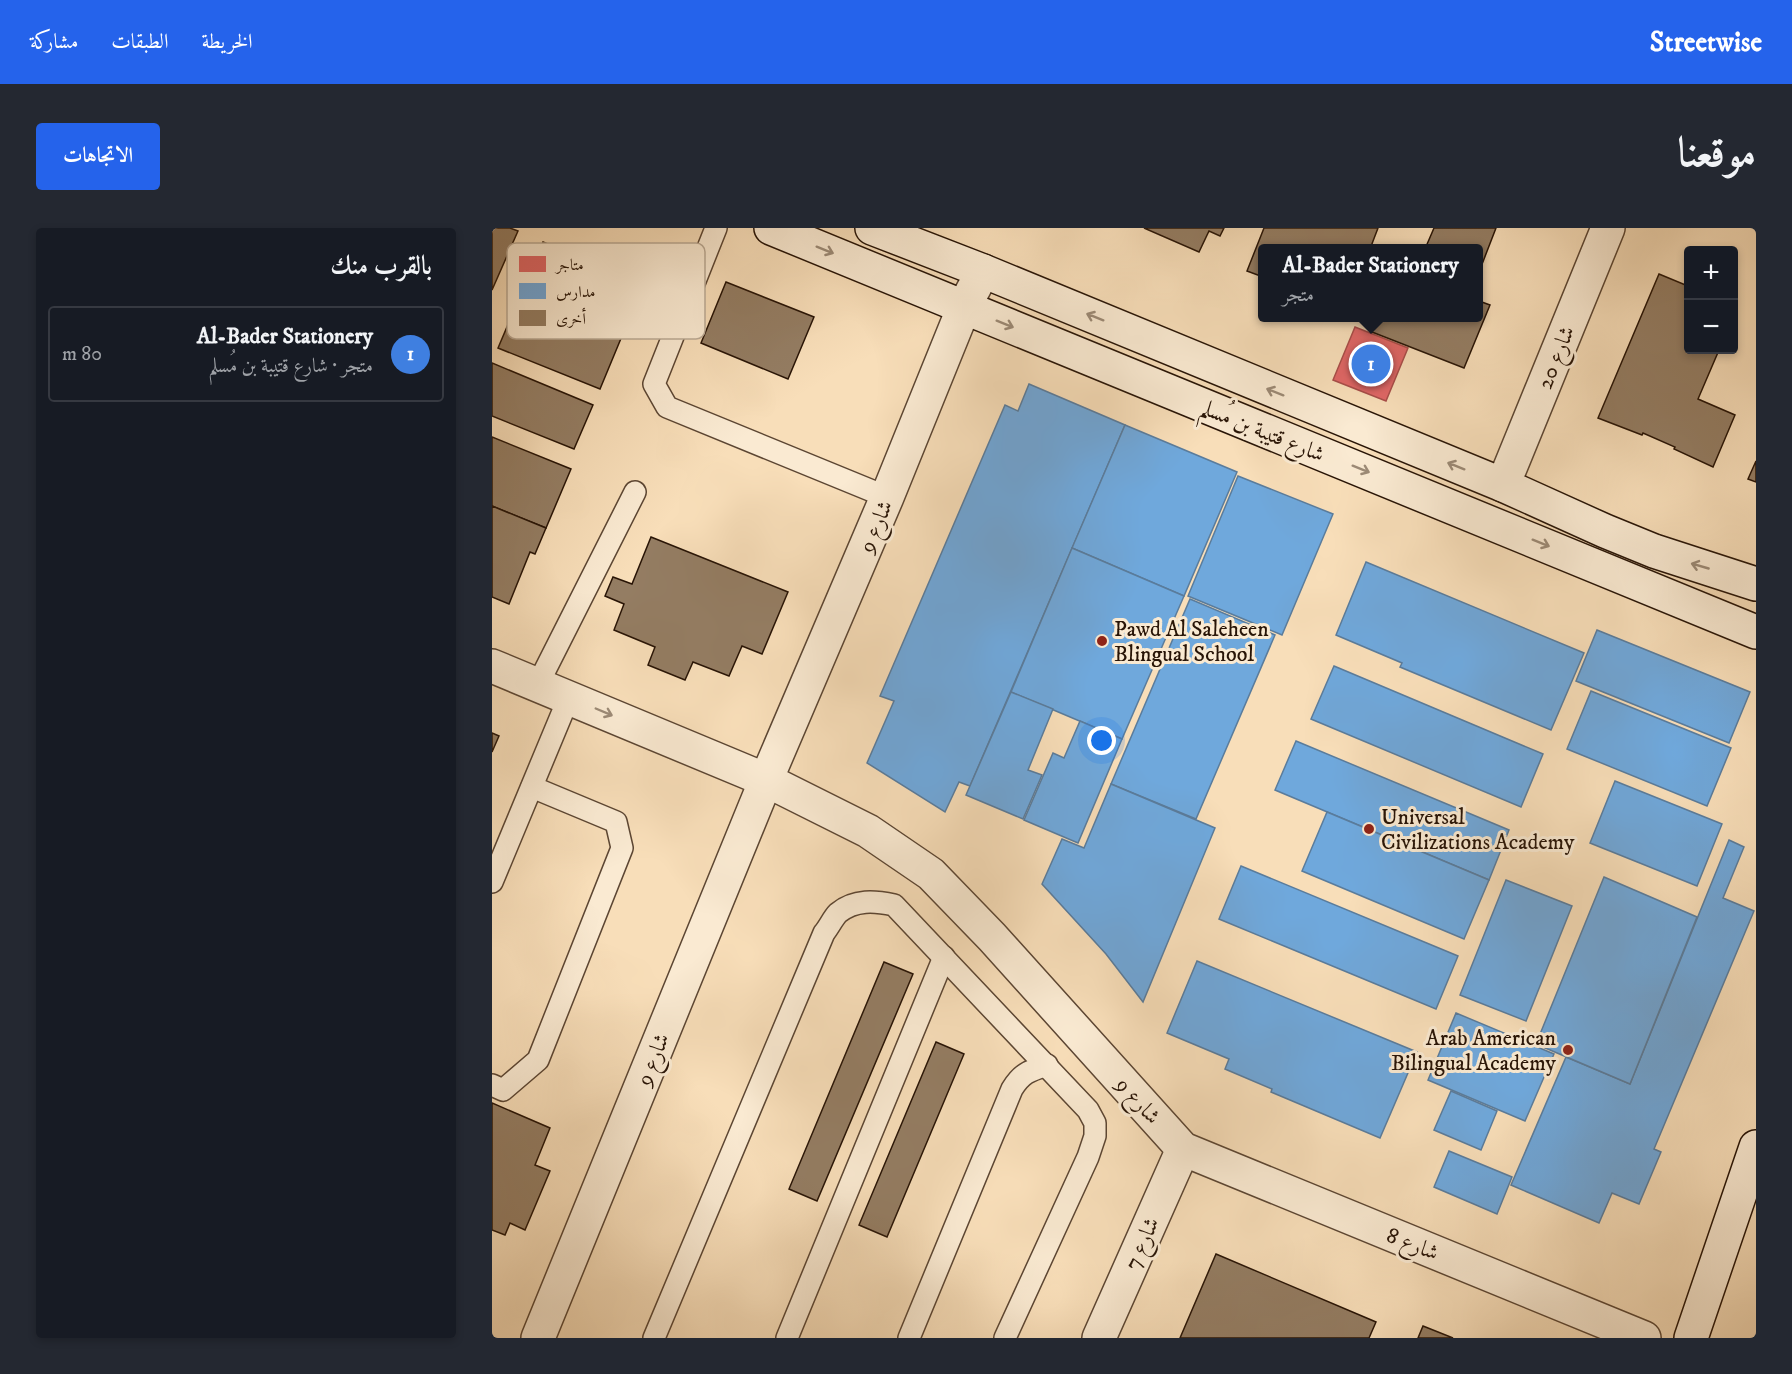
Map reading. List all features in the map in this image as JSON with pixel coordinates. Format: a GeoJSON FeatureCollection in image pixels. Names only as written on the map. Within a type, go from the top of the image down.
{"type":"FeatureCollection","features":[{"type":"Feature","properties":{"kind":"street","name":"شارع قتيبة بن مُسلم"},"geometry":{"type":"LineString","coordinates":[[771,228],[1756,632]]}},
{"type":"Feature","properties":{"kind":"street","name":"شارع قتيبة بن مُسلم"},"geometry":{"type":"LineString","coordinates":[[872,228],[1503,485],[1654,551],[1756,584]]}},
{"type":"Feature","properties":{"kind":"street","name":"شارع 20"},"geometry":{"type":"LineString","coordinates":[[1503,485],[1608,228]]}},
{"type":"Feature","properties":{"kind":"street","name":"شارع 9"},"geometry":{"type":"LineString","coordinates":[[538,1338],[766,780],[887,497],[964,307],[982,271]]}},
{"type":"Feature","properties":{"kind":"street","name":"شارع 9"},"geometry":{"type":"LineString","coordinates":[[492,666],[766,780],[868,831],[931,874],[992,937],[1183,1149]]}},
{"type":"Feature","properties":{"kind":"street"},"geometry":{"type":"LineString","coordinates":[[1691,1338],[1756,1147]]}},
{"type":"Feature","properties":{"kind":"street","name":"شارع 7"},"geometry":{"type":"LineString","coordinates":[[1099,1338],[1183,1149]]}},
{"type":"Feature","properties":{"kind":"street","name":"شارع 8"},"geometry":{"type":"LineString","coordinates":[[1183,1149],[1644,1338]]}},
{"type":"Feature","properties":{"kind":"lane"},"geometry":{"type":"LineString","coordinates":[[705,256],[716,228]]}},
{"type":"Feature","properties":{"kind":"lane"},"geometry":{"type":"LineString","coordinates":[[672,339],[654,384],[667,407],[887,497]]}},
{"type":"Feature","properties":{"kind":"lane"},"geometry":{"type":"LineString","coordinates":[[538,684],[635,492]]}},
{"type":"Feature","properties":{"kind":"lane"},"geometry":{"type":"LineString","coordinates":[[492,882],[569,697]]}},
{"type":"Feature","properties":{"kind":"lane"},"geometry":{"type":"LineString","coordinates":[[492,1085],[503,1090],[538,1060],[622,848],[616,822],[532,788]]}},
{"type":"Feature","properties":{"kind":"lane"},"geometry":{"type":"LineString","coordinates":[[654,1338],[824,933],[838,914],[851,906],[864,902],[894,905],[1047,1065],[1088,1110],[1095,1123],[1095,1136],[1088,1157],[1005,1338]]}},
{"type":"Feature","properties":{"kind":"lane"},"geometry":{"type":"LineString","coordinates":[[787,1338],[944,957]]}},
{"type":"Feature","properties":{"kind":"lane"},"geometry":{"type":"LineString","coordinates":[[909,1338],[1012,1089],[1018,1079],[1027,1072],[1047,1065]]}},
{"type":"Feature","properties":{"kind":"building: متاجر"},"geometry":{"type":"Polygon","coordinates":[[[1355,327],[1408,348],[1386,401],[1333,380],[1355,327]]]}},
{"type":"Feature","properties":{"kind":"building: مدارس"},"geometry":{"type":"Polygon","coordinates":[[[1029,384],[1125,425],[970,786],[959,782],[945,812],[867,763],[894,701],[880,696],[1005,405],[1018,411],[1029,384]]]}},
{"type":"Feature","properties":{"kind":"building: مدارس"},"geometry":{"type":"Polygon","coordinates":[[[1125,425],[1237,472],[1184,596],[1072,548],[1125,425]]]}},
{"type":"Feature","properties":{"kind":"building: مدارس"},"geometry":{"type":"Polygon","coordinates":[[[1238,476],[1333,514],[1282,635],[1188,596],[1238,476]]]}},
{"type":"Feature","properties":{"kind":"building: مدارس"},"geometry":{"type":"Polygon","coordinates":[[[1072,548],[1184,596],[1122,739],[1011,692],[1072,548]]]}},
{"type":"Feature","properties":{"kind":"building: مدارس"},"geometry":{"type":"Polygon","coordinates":[[[1366,562],[1584,653],[1551,730],[1400,667],[1402,663],[1336,635],[1366,562]]]}},
{"type":"Feature","properties":{"kind":"building: مدارس"},"geometry":{"type":"Polygon","coordinates":[[[1190,599],[1275,635],[1196,819],[1111,784],[1190,599]]]}},
{"type":"Feature","properties":{"kind":"building: مدارس"},"geometry":{"type":"Polygon","coordinates":[[[1597,630],[1750,692],[1729,743],[1576,681],[1597,630]]]}},
{"type":"Feature","properties":{"kind":"building: مدارس"},"geometry":{"type":"Polygon","coordinates":[[[1334,666],[1543,754],[1521,807],[1311,719],[1334,666]]]}},
{"type":"Feature","properties":{"kind":"building: مدارس"},"geometry":{"type":"Polygon","coordinates":[[[1591,691],[1731,748],[1707,806],[1567,749],[1591,691]]]}},
{"type":"Feature","properties":{"kind":"building: مدارس"},"geometry":{"type":"Polygon","coordinates":[[[1011,692],[1053,709],[1028,770],[1042,775],[1023,819],[966,795],[1011,692]]]}},
{"type":"Feature","properties":{"kind":"building: مدارس"},"geometry":{"type":"Polygon","coordinates":[[[1080,721],[1122,739],[1078,843],[1024,820],[1053,753],[1064,758],[1080,721]]]}},
{"type":"Feature","properties":{"kind":"building: مدارس"},"geometry":{"type":"Polygon","coordinates":[[[1296,741],[1509,830],[1489,880],[1275,790],[1296,741]]]}},
{"type":"Feature","properties":{"kind":"building: مدارس"},"geometry":{"type":"Polygon","coordinates":[[[1615,781],[1722,824],[1697,886],[1590,843],[1615,781]]]}},
{"type":"Feature","properties":{"kind":"building: مدارس"},"geometry":{"type":"Polygon","coordinates":[[[1111,784],[1215,828],[1143,1002],[1106,954],[1042,884],[1062,839],[1084,848],[1111,784]]]}},
{"type":"Feature","properties":{"kind":"building: مدارس"},"geometry":{"type":"Polygon","coordinates":[[[1327,812],[1489,880],[1464,939],[1302,871],[1327,812]]]}},
{"type":"Feature","properties":{"kind":"building: مدارس"},"geometry":{"type":"Polygon","coordinates":[[[1729,840],[1744,847],[1723,898],[1754,911],[1654,1149],[1661,1152],[1639,1204],[1612,1193],[1599,1223],[1511,1185],[1566,1057],[1630,1084],[1729,840]]]}},
{"type":"Feature","properties":{"kind":"building: مدارس"},"geometry":{"type":"Polygon","coordinates":[[[1241,866],[1458,956],[1436,1009],[1219,919],[1241,866]]]}},
{"type":"Feature","properties":{"kind":"building: مدارس"},"geometry":{"type":"Polygon","coordinates":[[[1604,877],[1697,917],[1630,1084],[1536,1044],[1604,877]]]}},
{"type":"Feature","properties":{"kind":"building: مدارس"},"geometry":{"type":"Polygon","coordinates":[[[1506,880],[1572,906],[1526,1021],[1460,995],[1506,880]]]}},
{"type":"Feature","properties":{"kind":"building: مدارس"},"geometry":{"type":"Polygon","coordinates":[[[1197,961],[1417,1052],[1380,1138],[1271,1092],[1272,1089],[1225,1069],[1229,1059],[1167,1033],[1197,961]]]}},
{"type":"Feature","properties":{"kind":"building: مدارس"},"geometry":{"type":"Polygon","coordinates":[[[1456,1013],[1554,1054],[1525,1121],[1428,1080],[1456,1013]]]}},
{"type":"Feature","properties":{"kind":"building: مدارس"},"geometry":{"type":"Polygon","coordinates":[[[1451,1091],[1497,1111],[1481,1150],[1434,1130],[1451,1091]]]}},
{"type":"Feature","properties":{"kind":"building: مدارس"},"geometry":{"type":"Polygon","coordinates":[[[1449,1151],[1512,1177],[1497,1214],[1434,1187],[1449,1151]]]}},
{"type":"Feature","properties":{"kind":"building: أخرى"},"geometry":{"type":"Polygon","coordinates":[[[492,228],[510,228],[518,231],[513,243],[507,243],[507,256],[492,290],[492,228]]]}},
{"type":"Feature","properties":{"kind":"building: أخرى"},"geometry":{"type":"Polygon","coordinates":[[[1144,228],[1224,228],[1220,236],[1209,231],[1199,252],[1144,228]]]}},
{"type":"Feature","properties":{"kind":"building: أخرى"},"geometry":{"type":"Polygon","coordinates":[[[1264,228],[1378,228],[1372,244],[1258,244],[1258,275],[1247,271],[1264,228]]]}},
{"type":"Feature","properties":{"kind":"building: أخرى"},"geometry":{"type":"Polygon","coordinates":[[[1434,228],[1496,228],[1483,262],[1483,244],[1427,244],[1434,228]]]}},
{"type":"Feature","properties":{"kind":"building: أخرى"},"geometry":{"type":"Polygon","coordinates":[[[1659,274],[1684,284],[1684,354],[1717,354],[1698,399],[1735,415],[1713,467],[1643,433],[1642,435],[1598,418],[1659,274]]]}},
{"type":"Feature","properties":{"kind":"building: أخرى"},"geometry":{"type":"Polygon","coordinates":[[[726,282],[814,317],[788,379],[701,343],[705,339],[705,333],[726,282]]]}},
{"type":"Feature","properties":{"kind":"building: أخرى"},"geometry":{"type":"Polygon","coordinates":[[[1483,302],[1490,305],[1483,322],[1483,302]]]}},
{"type":"Feature","properties":{"kind":"building: أخرى"},"geometry":{"type":"Polygon","coordinates":[[[1376,322],[1483,322],[1464,368],[1372,332],[1376,322]]]}},
{"type":"Feature","properties":{"kind":"building: أخرى"},"geometry":{"type":"Polygon","coordinates":[[[507,327],[507,339],[621,339],[600,389],[498,348],[507,327]]]}},
{"type":"Feature","properties":{"kind":"building: أخرى"},"geometry":{"type":"Polygon","coordinates":[[[492,363],[593,405],[574,449],[492,416],[492,363]]]}},
{"type":"Feature","properties":{"kind":"building: أخرى"},"geometry":{"type":"Polygon","coordinates":[[[492,437],[571,469],[546,528],[492,506],[492,437]]]}},
{"type":"Feature","properties":{"kind":"building: أخرى"},"geometry":{"type":"Polygon","coordinates":[[[1756,461],[1756,482],[1748,479],[1756,461]]]}},
{"type":"Feature","properties":{"kind":"building: أخرى"},"geometry":{"type":"Polygon","coordinates":[[[492,506],[546,528],[535,554],[530,552],[509,604],[492,597],[492,506]]]}},
{"type":"Feature","properties":{"kind":"building: أخرى"},"geometry":{"type":"Polygon","coordinates":[[[651,537],[788,592],[762,654],[742,646],[729,676],[693,662],[685,680],[648,665],[655,647],[614,630],[624,604],[605,596],[613,577],[632,584],[651,537]]]}},
{"type":"Feature","properties":{"kind":"building: أخرى"},"geometry":{"type":"Polygon","coordinates":[[[492,733],[499,736],[492,752],[492,733]]]}},
{"type":"Feature","properties":{"kind":"building: أخرى"},"geometry":{"type":"Polygon","coordinates":[[[884,962],[913,974],[817,1201],[789,1189],[884,962]]]}},
{"type":"Feature","properties":{"kind":"building: أخرى"},"geometry":{"type":"Polygon","coordinates":[[[936,1042],[964,1054],[887,1237],[859,1225],[936,1042]]]}},
{"type":"Feature","properties":{"kind":"building: أخرى"},"geometry":{"type":"Polygon","coordinates":[[[492,1103],[550,1128],[535,1165],[550,1171],[525,1230],[510,1223],[505,1235],[492,1230],[492,1103]]]}},
{"type":"Feature","properties":{"kind":"building: أخرى"},"geometry":{"type":"Polygon","coordinates":[[[1216,1254],[1376,1322],[1369,1338],[1180,1338],[1216,1254]]]}},
{"type":"Feature","properties":{"kind":"building: أخرى"},"geometry":{"type":"Polygon","coordinates":[[[1423,1326],[1453,1338],[1418,1338],[1423,1326]]]}},
{"type":"Feature","properties":{"kind":"place","name":"Al-Bader Stationery"},"geometry":{"type":"Point","coordinates":[1371,364]}},
{"type":"Feature","properties":{"kind":"place","name":"Pawd Al Saleheen Blingual School"},"geometry":{"type":"Point","coordinates":[1102,641]}},
{"type":"Feature","properties":{"kind":"place","name":"Universal Civilizations Academy"},"geometry":{"type":"Point","coordinates":[1369,829]}},
{"type":"Feature","properties":{"kind":"place","name":"Arab American Bilingual Academy"},"geometry":{"type":"Point","coordinates":[1568,1050]}}]}
